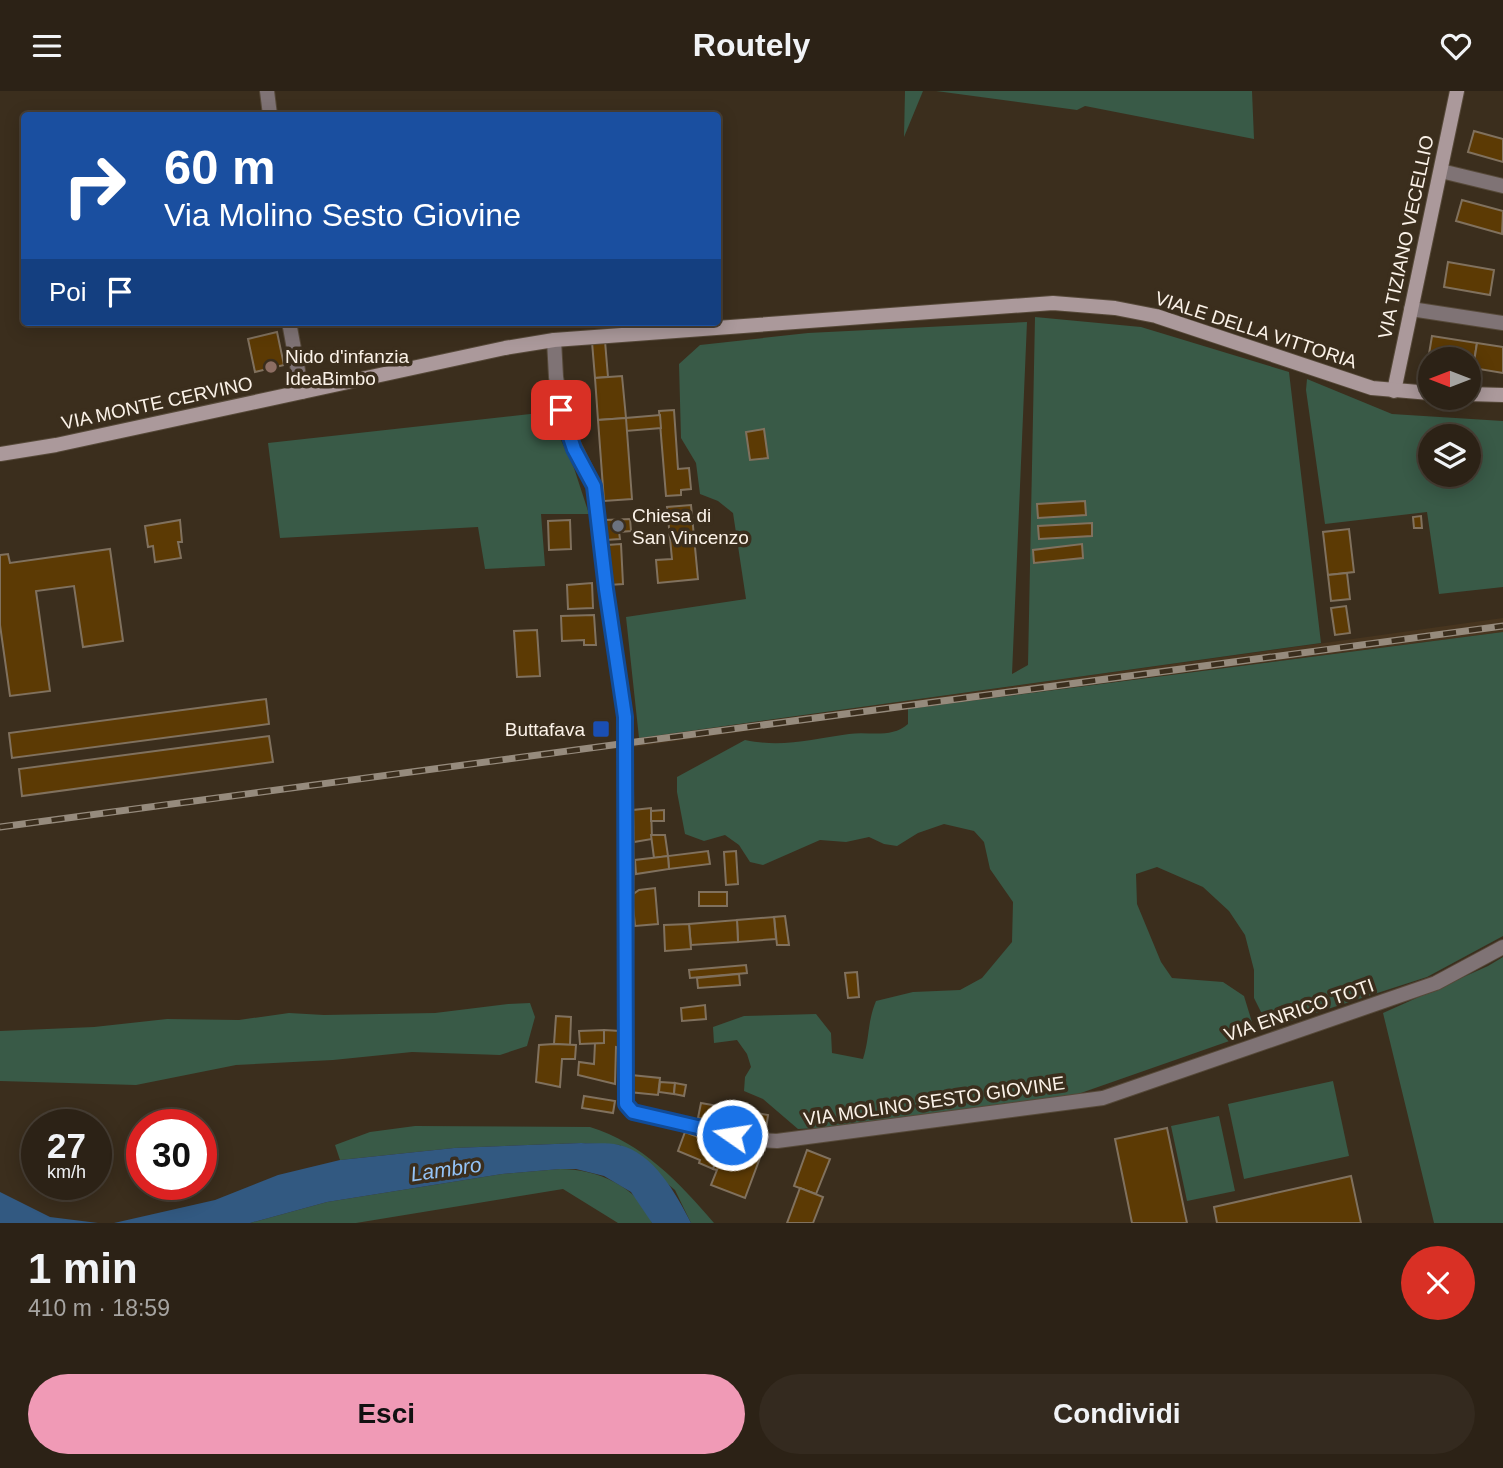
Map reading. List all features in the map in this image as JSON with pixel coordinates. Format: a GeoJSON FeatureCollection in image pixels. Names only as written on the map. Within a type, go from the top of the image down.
{"type":"FeatureCollection","features":[{"type":"Feature","properties":{"kind":"street"},"geometry":{"type":"LineString","coordinates":[[267,91],[270,112]]}},
{"type":"Feature","properties":{"kind":"street","name":"VIA TIZIANO VECELLIO"},"geometry":{"type":"LineString","coordinates":[[1394,391],[1457,91]]}},
{"type":"Feature","properties":{"kind":"street"},"geometry":{"type":"LineString","coordinates":[[1441,171],[1503,186]]}},
{"type":"Feature","properties":{"kind":"street","name":"VIALE DELLA VITTORIA"},"geometry":{"type":"LineString","coordinates":[[820,320],[1053,303],[1115,308],[1156,316],[1372,388],[1418,392]]}},
{"type":"Feature","properties":{"kind":"street"},"geometry":{"type":"LineString","coordinates":[[1411,309],[1503,323]]}},
{"type":"Feature","properties":{"kind":"street","name":"VIA MONTE CERVINO"},"geometry":{"type":"LineString","coordinates":[[0,454],[554,340],[820,320]]}},
{"type":"Feature","properties":{"kind":"street"},"geometry":{"type":"LineString","coordinates":[[290,326],[302,392]]}},
{"type":"Feature","properties":{"kind":"street","name":"VIA MOLINO SESTO GIOVINE"},"geometry":{"type":"LineString","coordinates":[[554,340],[556,377],[564,425],[594,486],[625,717],[625,1097],[629,1108],[638,1114],[755,1140],[777,1141],[1103,1098]]}},
{"type":"Feature","properties":{"kind":"street"},"geometry":{"type":"LineString","coordinates":[[1481,394],[1503,395]]}},
{"type":"Feature","properties":{"kind":"street","name":"VIA ENRICO TOTI"},"geometry":{"type":"LineString","coordinates":[[1103,1098],[1436,982],[1503,947]]}},
{"type":"Feature","properties":{"kind":"shaded area"},"geometry":{"type":"Polygon","coordinates":[[[1503,618],[1503,632],[844,717],[634,747],[633,739],[1503,618]]]}},
{"type":"Feature","properties":{"kind":"green space"},"geometry":{"type":"Polygon","coordinates":[[[905,91],[923,91],[904,137],[905,91]]]}},
{"type":"Feature","properties":{"kind":"green space"},"geometry":{"type":"Polygon","coordinates":[[[936,91],[1252,91],[1254,139],[1085,106],[1077,110],[936,91]]]}},
{"type":"Feature","properties":{"kind":"green space"},"geometry":{"type":"Polygon","coordinates":[[[1035,317],[1141,327],[1289,372],[1321,643],[639,738],[626,617],[746,599],[733,513],[718,501],[700,494],[696,463],[681,438],[679,364],[700,345],[808,333],[1027,322],[1012,674],[1028,665],[1035,317]]]}},
{"type":"Feature","properties":{"kind":"green space"},"geometry":{"type":"Polygon","coordinates":[[[1307,379],[1392,414],[1503,421],[1503,587],[1439,594],[1427,512],[1325,524],[1306,390],[1307,379]]]}},
{"type":"Feature","properties":{"kind":"green space"},"geometry":{"type":"Polygon","coordinates":[[[548,412],[574,468],[589,514],[541,514],[545,566],[485,569],[478,527],[280,538],[268,443],[548,412]]]}},
{"type":"Feature","properties":{"kind":"green space"},"geometry":{"type":"Polygon","coordinates":[[[1503,632],[1503,936],[1427,977],[1269,1028],[1254,998],[1254,970],[1245,935],[1229,911],[1203,887],[1157,867],[1136,874],[1137,904],[1161,962],[1172,978],[1223,982],[1244,996],[1255,1032],[1078,1094],[860,1126],[798,1129],[763,1099],[744,1091],[745,1077],[751,1067],[747,1054],[737,1040],[714,1043],[713,1027],[744,1016],[816,1014],[831,1033],[832,1053],[863,1059],[876,1001],[913,992],[960,990],[982,978],[1012,942],[1013,902],[990,869],[984,842],[974,831],[944,824],[918,833],[897,846],[869,837],[846,842],[820,840],[763,865],[750,862],[739,845],[725,835],[704,841],[685,834],[677,777],[745,740],[785,743],[849,734],[887,733],[908,724],[908,709],[1503,632]]]}},
{"type":"Feature","properties":{"kind":"green space"},"geometry":{"type":"Polygon","coordinates":[[[1503,957],[1503,1223],[1434,1223],[1383,1013],[1503,957]]]}},
{"type":"Feature","properties":{"kind":"green space"},"geometry":{"type":"Polygon","coordinates":[[[530,1003],[535,1017],[527,1046],[500,1055],[412,1052],[333,1060],[236,1065],[136,1085],[0,1081],[0,1031],[94,1027],[167,1019],[239,1020],[289,1013],[435,1013],[530,1003]]]}},
{"type":"Feature","properties":{"kind":"green space"},"geometry":{"type":"Polygon","coordinates":[[[1333,1081],[1349,1156],[1244,1179],[1228,1104],[1333,1081]]]}},
{"type":"Feature","properties":{"kind":"green space"},"geometry":{"type":"Polygon","coordinates":[[[1219,1116],[1235,1191],[1187,1201],[1171,1126],[1219,1116]]]}},
{"type":"Feature","properties":{"kind":"green space"},"geometry":{"type":"Polygon","coordinates":[[[415,1126],[590,1127],[609,1134],[643,1154],[673,1179],[714,1223],[691,1223],[675,1190],[620,1145],[581,1143],[454,1148],[340,1160],[335,1145],[370,1132],[415,1126]]]}},
{"type":"Feature","properties":{"kind":"green space"},"geometry":{"type":"Polygon","coordinates":[[[560,1169],[588,1172],[615,1182],[637,1199],[652,1223],[618,1223],[563,1189],[356,1223],[250,1223],[327,1202],[502,1174],[560,1169]]]}},
{"type":"Feature","properties":{"kind":"water","name":"Lambro"},"geometry":{"type":"Polygon","coordinates":[[[581,1143],[619,1145],[643,1156],[653,1165],[679,1200],[691,1223],[652,1223],[631,1192],[604,1176],[576,1169],[560,1169],[502,1174],[327,1202],[250,1223],[114,1223],[217,1200],[278,1175],[340,1160],[454,1148],[581,1143]]]}},
{"type":"Feature","properties":{"kind":"water"},"geometry":{"type":"Polygon","coordinates":[[[0,1192],[50,1217],[98,1223],[0,1223],[0,1192]]]}},
{"type":"Feature","properties":{"kind":"building"},"geometry":{"type":"Polygon","coordinates":[[[1474,131],[1503,139],[1503,162],[1468,152],[1474,131]]]}},
{"type":"Feature","properties":{"kind":"building"},"geometry":{"type":"Polygon","coordinates":[[[1462,200],[1503,211],[1502,234],[1456,221],[1462,200]]]}},
{"type":"Feature","properties":{"kind":"building"},"geometry":{"type":"Polygon","coordinates":[[[1448,262],[1494,270],[1490,295],[1444,287],[1448,262]]]}},
{"type":"Feature","properties":{"kind":"building"},"geometry":{"type":"Polygon","coordinates":[[[277,332],[284,365],[255,372],[248,339],[277,332]]]}},
{"type":"Feature","properties":{"kind":"building"},"geometry":{"type":"Polygon","coordinates":[[[1432,336],[1477,343],[1476,347],[1430,347],[1432,336]]]}},
{"type":"Feature","properties":{"kind":"building"},"geometry":{"type":"Polygon","coordinates":[[[605,341],[608,377],[595,378],[592,342],[605,341]]]}},
{"type":"Feature","properties":{"kind":"building"},"geometry":{"type":"Polygon","coordinates":[[[1477,343],[1503,347],[1503,373],[1481,369],[1481,347],[1476,347],[1477,343]]]}},
{"type":"Feature","properties":{"kind":"building"},"geometry":{"type":"Polygon","coordinates":[[[622,376],[626,418],[598,420],[595,378],[622,376]]]}},
{"type":"Feature","properties":{"kind":"building"},"geometry":{"type":"Polygon","coordinates":[[[674,410],[678,469],[689,468],[691,489],[681,490],[681,495],[666,496],[659,411],[674,410]]]}},
{"type":"Feature","properties":{"kind":"building"},"geometry":{"type":"Polygon","coordinates":[[[660,415],[661,428],[626,431],[626,418],[660,415]]]}},
{"type":"Feature","properties":{"kind":"building"},"geometry":{"type":"Polygon","coordinates":[[[626,418],[632,499],[604,501],[598,420],[626,418]]]}},
{"type":"Feature","properties":{"kind":"building"},"geometry":{"type":"Polygon","coordinates":[[[764,429],[768,458],[750,460],[746,432],[764,429]]]}},
{"type":"Feature","properties":{"kind":"building"},"geometry":{"type":"Polygon","coordinates":[[[1085,501],[1086,515],[1038,518],[1037,504],[1085,501]]]}},
{"type":"Feature","properties":{"kind":"building"},"geometry":{"type":"Polygon","coordinates":[[[691,505],[698,579],[658,583],[656,560],[672,559],[667,507],[691,505]]]}},
{"type":"Feature","properties":{"kind":"building"},"geometry":{"type":"Polygon","coordinates":[[[1421,516],[1422,528],[1414,528],[1413,517],[1421,516]]]}},
{"type":"Feature","properties":{"kind":"building","name":"Chiesa di San Vincenzo"},"geometry":{"type":"Polygon","coordinates":[[[630,519],[631,531],[619,532],[620,539],[606,540],[605,520],[630,519]]]}},
{"type":"Feature","properties":{"kind":"building"},"geometry":{"type":"Polygon","coordinates":[[[180,520],[182,542],[178,542],[181,558],[155,562],[153,546],[148,547],[145,526],[180,520]]]}},
{"type":"Feature","properties":{"kind":"building"},"geometry":{"type":"Polygon","coordinates":[[[570,520],[571,549],[549,550],[548,521],[570,520]]]}},
{"type":"Feature","properties":{"kind":"building"},"geometry":{"type":"Polygon","coordinates":[[[1092,523],[1092,536],[1039,539],[1038,526],[1092,523]]]}},
{"type":"Feature","properties":{"kind":"building"},"geometry":{"type":"Polygon","coordinates":[[[1349,529],[1354,572],[1328,575],[1323,532],[1349,529]]]}},
{"type":"Feature","properties":{"kind":"building"},"geometry":{"type":"Polygon","coordinates":[[[621,544],[623,584],[609,585],[607,545],[621,544]]]}},
{"type":"Feature","properties":{"kind":"building"},"geometry":{"type":"Polygon","coordinates":[[[1082,544],[1083,558],[1034,563],[1033,550],[1082,544]]]}},
{"type":"Feature","properties":{"kind":"building"},"geometry":{"type":"Polygon","coordinates":[[[110,549],[123,641],[83,647],[74,586],[36,591],[50,691],[10,696],[0,625],[0,555],[8,554],[10,563],[110,549]]]}},
{"type":"Feature","properties":{"kind":"building"},"geometry":{"type":"Polygon","coordinates":[[[1347,573],[1350,599],[1331,601],[1328,575],[1347,573]]]}},
{"type":"Feature","properties":{"kind":"building"},"geometry":{"type":"Polygon","coordinates":[[[592,583],[593,608],[568,609],[567,585],[592,583]]]}},
{"type":"Feature","properties":{"kind":"building"},"geometry":{"type":"Polygon","coordinates":[[[1346,606],[1350,633],[1335,635],[1331,608],[1346,606]]]}},
{"type":"Feature","properties":{"kind":"building"},"geometry":{"type":"Polygon","coordinates":[[[594,615],[596,645],[584,645],[584,640],[562,641],[561,616],[594,615]]]}},
{"type":"Feature","properties":{"kind":"building"},"geometry":{"type":"Polygon","coordinates":[[[537,630],[540,676],[517,677],[514,631],[537,630]]]}},
{"type":"Feature","properties":{"kind":"building"},"geometry":{"type":"Polygon","coordinates":[[[266,699],[269,724],[12,758],[9,733],[266,699]]]}},
{"type":"Feature","properties":{"kind":"building"},"geometry":{"type":"Polygon","coordinates":[[[606,722],[608,734],[597,735],[595,724],[606,722]]]}},
{"type":"Feature","properties":{"kind":"building"},"geometry":{"type":"Polygon","coordinates":[[[269,736],[273,762],[22,796],[19,769],[269,736]]]}},
{"type":"Feature","properties":{"kind":"building"},"geometry":{"type":"Polygon","coordinates":[[[651,808],[652,839],[634,842],[633,810],[651,808]]]}},
{"type":"Feature","properties":{"kind":"building"},"geometry":{"type":"Polygon","coordinates":[[[664,810],[664,821],[651,821],[651,811],[664,810]]]}},
{"type":"Feature","properties":{"kind":"building"},"geometry":{"type":"Polygon","coordinates":[[[651,835],[665,835],[668,856],[654,858],[651,835]]]}},
{"type":"Feature","properties":{"kind":"building"},"geometry":{"type":"Polygon","coordinates":[[[708,851],[710,864],[669,869],[668,856],[708,851]]]}},
{"type":"Feature","properties":{"kind":"building"},"geometry":{"type":"Polygon","coordinates":[[[736,851],[738,884],[726,885],[724,852],[736,851]]]}},
{"type":"Feature","properties":{"kind":"building"},"geometry":{"type":"Polygon","coordinates":[[[668,856],[669,869],[636,874],[635,860],[668,856]]]}},
{"type":"Feature","properties":{"kind":"building"},"geometry":{"type":"Polygon","coordinates":[[[655,888],[658,924],[635,926],[632,895],[639,890],[655,888]]]}},
{"type":"Feature","properties":{"kind":"building"},"geometry":{"type":"Polygon","coordinates":[[[699,892],[727,892],[727,906],[699,906],[699,892]]]}},
{"type":"Feature","properties":{"kind":"building"},"geometry":{"type":"Polygon","coordinates":[[[785,916],[789,945],[777,945],[774,917],[785,916]]]}},
{"type":"Feature","properties":{"kind":"building"},"geometry":{"type":"Polygon","coordinates":[[[774,917],[776,939],[738,942],[737,920],[774,917]]]}},
{"type":"Feature","properties":{"kind":"building"},"geometry":{"type":"Polygon","coordinates":[[[737,920],[738,942],[691,945],[689,924],[737,920]]]}},
{"type":"Feature","properties":{"kind":"building"},"geometry":{"type":"Polygon","coordinates":[[[689,924],[691,949],[665,951],[664,925],[689,924]]]}},
{"type":"Feature","properties":{"kind":"building"},"geometry":{"type":"Polygon","coordinates":[[[746,965],[747,973],[690,978],[689,970],[746,965]]]}},
{"type":"Feature","properties":{"kind":"building"},"geometry":{"type":"Polygon","coordinates":[[[857,972],[859,997],[848,998],[845,973],[857,972]]]}},
{"type":"Feature","properties":{"kind":"building"},"geometry":{"type":"Polygon","coordinates":[[[739,974],[740,985],[698,988],[697,978],[739,974]]]}},
{"type":"Feature","properties":{"kind":"building"},"geometry":{"type":"Polygon","coordinates":[[[705,1005],[706,1019],[682,1021],[681,1008],[705,1005]]]}},
{"type":"Feature","properties":{"kind":"building"},"geometry":{"type":"Polygon","coordinates":[[[556,1016],[571,1017],[570,1045],[554,1044],[556,1016]]]}},
{"type":"Feature","properties":{"kind":"building"},"geometry":{"type":"Polygon","coordinates":[[[604,1030],[620,1031],[620,1048],[616,1047],[615,1084],[578,1075],[579,1062],[594,1064],[595,1043],[604,1043],[604,1030]]]}},
{"type":"Feature","properties":{"kind":"building"},"geometry":{"type":"Polygon","coordinates":[[[604,1030],[604,1043],[580,1044],[579,1031],[604,1030]]]}},
{"type":"Feature","properties":{"kind":"building"},"geometry":{"type":"Polygon","coordinates":[[[539,1045],[576,1045],[575,1059],[562,1059],[560,1087],[536,1082],[539,1045]]]}},
{"type":"Feature","properties":{"kind":"building"},"geometry":{"type":"Polygon","coordinates":[[[631,1075],[660,1078],[658,1095],[629,1092],[631,1075]]]}},
{"type":"Feature","properties":{"kind":"building"},"geometry":{"type":"Polygon","coordinates":[[[660,1082],[675,1083],[674,1094],[659,1092],[660,1082]]]}},
{"type":"Feature","properties":{"kind":"building"},"geometry":{"type":"Polygon","coordinates":[[[675,1083],[686,1085],[684,1096],[674,1094],[675,1083]]]}},
{"type":"Feature","properties":{"kind":"building"},"geometry":{"type":"Polygon","coordinates":[[[584,1096],[615,1101],[613,1113],[582,1108],[584,1096]]]}},
{"type":"Feature","properties":{"kind":"building"},"geometry":{"type":"Polygon","coordinates":[[[701,1103],[768,1115],[766,1129],[698,1118],[701,1103]]]}},
{"type":"Feature","properties":{"kind":"building"},"geometry":{"type":"Polygon","coordinates":[[[1167,1128],[1187,1223],[1132,1223],[1115,1139],[1167,1128]]]}},
{"type":"Feature","properties":{"kind":"building"},"geometry":{"type":"Polygon","coordinates":[[[685,1132],[722,1146],[713,1169],[678,1151],[685,1132]]]}},
{"type":"Feature","properties":{"kind":"building"},"geometry":{"type":"Polygon","coordinates":[[[722,1146],[729,1149],[724,1161],[736,1166],[743,1148],[761,1155],[745,1198],[711,1185],[717,1170],[713,1169],[722,1146]]]}},
{"type":"Feature","properties":{"kind":"building"},"geometry":{"type":"Polygon","coordinates":[[[807,1150],[830,1159],[816,1194],[794,1186],[807,1150]]]}},
{"type":"Feature","properties":{"kind":"building"},"geometry":{"type":"Polygon","coordinates":[[[1351,1176],[1361,1223],[1217,1223],[1214,1207],[1351,1176]]]}},
{"type":"Feature","properties":{"kind":"building"},"geometry":{"type":"Polygon","coordinates":[[[800,1188],[823,1197],[813,1223],[787,1223],[800,1188]]]}},
{"type":"Feature","properties":{"kind":"railway"},"geometry":{"type":"LineString","coordinates":[[0,827],[1503,626]]}},
{"type":"Feature","properties":{"kind":"place","name":"Nido d'infanzia IdeaBimbo"},"geometry":{"type":"Point","coordinates":[271,367]}},
{"type":"Feature","properties":{"kind":"place","name":"Chiesa di San Vincenzo"},"geometry":{"type":"Point","coordinates":[618,526]}},
{"type":"Feature","properties":{"kind":"place","name":"Buttafava"},"geometry":{"type":"Point","coordinates":[601,729]}},
{"type":"Feature","properties":{"kind":"route"},"geometry":{"type":"LineString","coordinates":[[561,410],[574,449],[594,486],[625,717],[626,1104],[633,1112],[732,1135]]}}]}
